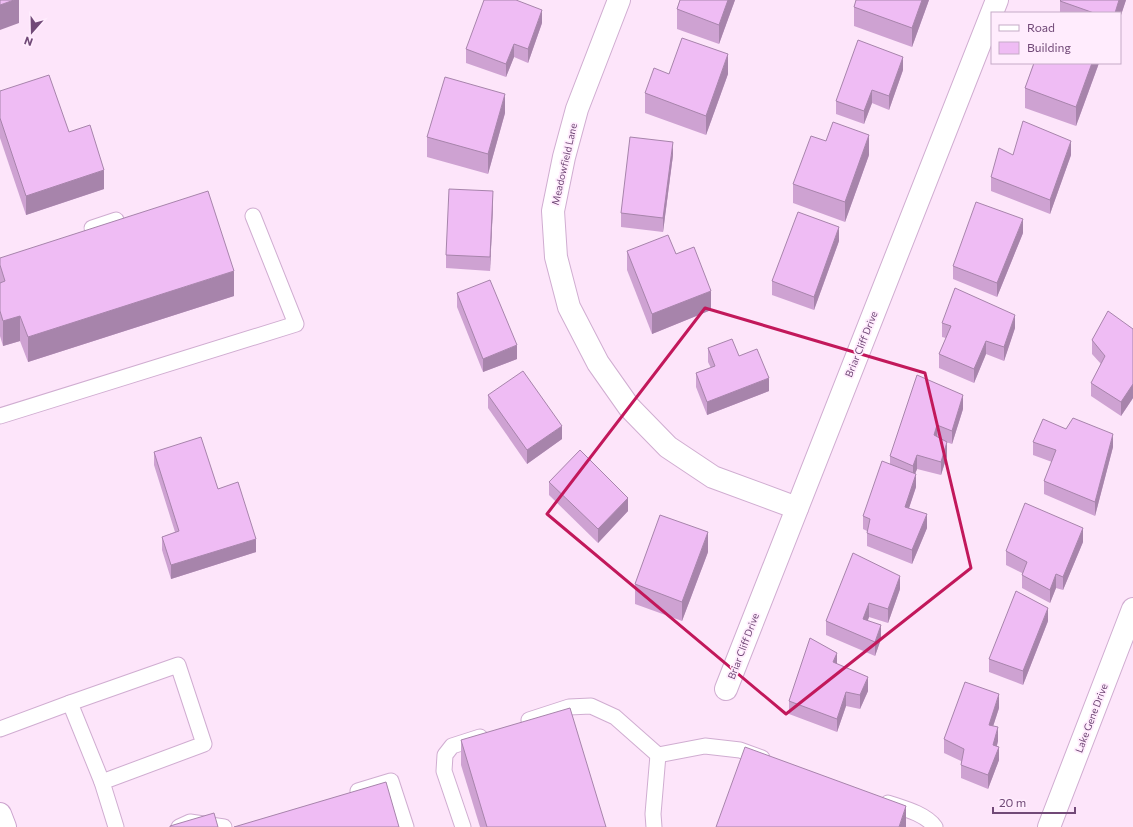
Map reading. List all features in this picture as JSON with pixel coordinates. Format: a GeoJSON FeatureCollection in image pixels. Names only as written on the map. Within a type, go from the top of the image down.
{"type":"FeatureCollection","features":[{"type":"Feature","properties":{"kind":"street","name":"Meadowfield Lane"},"geometry":{"type":"LineString","coordinates":[[620,0],[577,109],[564,157],[553,211],[556,257],[569,307],[598,363],[611,382],[629,407],[668,447],[714,477],[797,508]]}},
{"type":"Feature","properties":{"kind":"street","name":"Briar Cliff Drive"},"geometry":{"type":"LineString","coordinates":[[992,12],[997,0]]}},
{"type":"Feature","properties":{"kind":"street","name":"Briar Cliff Drive"},"geometry":{"type":"LineString","coordinates":[[726,689],[991,15]]}},
{"type":"Feature","properties":{"kind":"street","name":"Lake Gene Drive"},"geometry":{"type":"LineString","coordinates":[[1049,827],[1133,609]]}},
{"type":"Feature","properties":{"kind":"street"},"geometry":{"type":"LineString","coordinates":[[0,814],[5,827]]}},
{"type":"Feature","properties":{"kind":"lane"},"geometry":{"type":"LineString","coordinates":[[0,416],[296,324],[253,216]]}},
{"type":"Feature","properties":{"kind":"lane"},"geometry":{"type":"LineString","coordinates":[[80,232],[116,220]]}},
{"type":"Feature","properties":{"kind":"lane"},"geometry":{"type":"LineString","coordinates":[[0,729],[178,665],[204,744],[102,782]]}},
{"type":"Feature","properties":{"kind":"lane"},"geometry":{"type":"LineString","coordinates":[[70,703],[102,782],[116,827]]}},
{"type":"Feature","properties":{"kind":"lane"},"geometry":{"type":"LineString","coordinates":[[518,724],[569,707],[592,706],[615,717],[658,755]]}},
{"type":"Feature","properties":{"kind":"lane"},"geometry":{"type":"LineString","coordinates":[[463,827],[444,771],[445,755],[452,746],[496,731]]}},
{"type":"Feature","properties":{"kind":"lane"},"geometry":{"type":"LineString","coordinates":[[658,755],[705,746],[740,750],[777,763]]}},
{"type":"Feature","properties":{"kind":"lane"},"geometry":{"type":"LineString","coordinates":[[654,827],[653,814],[658,755]]}},
{"type":"Feature","properties":{"kind":"lane"},"geometry":{"type":"LineString","coordinates":[[346,795],[390,781],[406,827]]}},
{"type":"Feature","properties":{"kind":"lane"},"geometry":{"type":"LineString","coordinates":[[872,797],[916,813],[932,823],[935,827]]}},
{"type":"Feature","properties":{"kind":"lane"},"geometry":{"type":"LineString","coordinates":[[179,827],[190,822],[224,827]]}},
{"type":"Feature","properties":{"kind":"highlighted area"},"geometry":{"type":"Polygon","coordinates":[[[705,308],[925,373],[971,568],[786,714],[547,514],[705,308]]]}},
{"type":"Feature","properties":{"kind":"building"},"geometry":{"type":"Polygon","coordinates":[[[0,0],[14,0],[0,5],[0,0]]]}},
{"type":"Feature","properties":{"kind":"building"},"geometry":{"type":"Polygon","coordinates":[[[484,0],[516,0],[542,10],[528,49],[514,44],[506,64],[466,49],[484,0]]]}},
{"type":"Feature","properties":{"kind":"building"},"geometry":{"type":"Polygon","coordinates":[[[680,0],[728,0],[719,25],[677,9],[680,0]]]}},
{"type":"Feature","properties":{"kind":"building"},"geometry":{"type":"Polygon","coordinates":[[[856,0],[922,0],[912,28],[854,7],[856,0]]]}},
{"type":"Feature","properties":{"kind":"building"},"geometry":{"type":"Polygon","coordinates":[[[1119,0],[1115,12],[1091,12],[1060,1],[1119,0]]]}},
{"type":"Feature","properties":{"kind":"building"},"geometry":{"type":"Polygon","coordinates":[[[682,38],[728,54],[706,116],[645,93],[654,68],[669,74],[682,38]]]}},
{"type":"Feature","properties":{"kind":"building"},"geometry":{"type":"Polygon","coordinates":[[[858,40],[903,57],[889,96],[872,90],[864,111],[836,101],[858,40]]]}},
{"type":"Feature","properties":{"kind":"building"},"geometry":{"type":"Polygon","coordinates":[[[1034,64],[1092,64],[1076,107],[1025,88],[1034,64]]]}},
{"type":"Feature","properties":{"kind":"building"},"geometry":{"type":"Polygon","coordinates":[[[49,75],[69,132],[90,125],[104,170],[26,196],[0,118],[0,91],[49,75]]]}},
{"type":"Feature","properties":{"kind":"building"},"geometry":{"type":"Polygon","coordinates":[[[445,77],[505,94],[488,154],[427,137],[445,77]]]}},
{"type":"Feature","properties":{"kind":"building"},"geometry":{"type":"Polygon","coordinates":[[[1023,121],[1071,141],[1050,200],[991,177],[999,148],[1013,155],[1023,121]]]}},
{"type":"Feature","properties":{"kind":"building"},"geometry":{"type":"Polygon","coordinates":[[[833,122],[869,135],[845,202],[793,184],[811,136],[826,141],[833,122]]]}},
{"type":"Feature","properties":{"kind":"building"},"geometry":{"type":"Polygon","coordinates":[[[630,137],[673,142],[663,218],[621,213],[630,137]]]}},
{"type":"Feature","properties":{"kind":"building"},"geometry":{"type":"Polygon","coordinates":[[[449,189],[493,191],[490,257],[446,255],[449,189]]]}},
{"type":"Feature","properties":{"kind":"building"},"geometry":{"type":"Polygon","coordinates":[[[208,191],[234,271],[28,337],[20,316],[3,321],[0,311],[0,283],[5,281],[0,265],[0,258],[208,191]]]}},
{"type":"Feature","properties":{"kind":"building"},"geometry":{"type":"Polygon","coordinates":[[[976,202],[1023,219],[997,283],[953,266],[976,202]]]}},
{"type":"Feature","properties":{"kind":"building"},"geometry":{"type":"Polygon","coordinates":[[[798,212],[839,227],[814,297],[772,281],[798,212]]]}},
{"type":"Feature","properties":{"kind":"building"},"geometry":{"type":"Polygon","coordinates":[[[668,235],[676,254],[694,247],[711,291],[652,314],[627,251],[668,235]]]}},
{"type":"Feature","properties":{"kind":"building"},"geometry":{"type":"Polygon","coordinates":[[[490,280],[517,345],[483,359],[457,293],[490,280]]]}},
{"type":"Feature","properties":{"kind":"building"},"geometry":{"type":"Polygon","coordinates":[[[955,288],[1015,315],[1004,347],[986,341],[974,369],[939,354],[951,326],[942,323],[955,288]]]}},
{"type":"Feature","properties":{"kind":"building"},"geometry":{"type":"Polygon","coordinates":[[[1108,311],[1133,329],[1133,384],[1121,402],[1091,383],[1105,356],[1092,340],[1108,311]]]}},
{"type":"Feature","properties":{"kind":"building"},"geometry":{"type":"Polygon","coordinates":[[[732,339],[739,356],[757,349],[769,378],[707,402],[696,373],[715,366],[708,348],[732,339]]]}},
{"type":"Feature","properties":{"kind":"building"},"geometry":{"type":"Polygon","coordinates":[[[523,371],[562,426],[527,450],[488,395],[523,371]]]}},
{"type":"Feature","properties":{"kind":"building"},"geometry":{"type":"Polygon","coordinates":[[[917,375],[963,395],[952,431],[937,425],[934,435],[947,442],[941,462],[917,455],[913,466],[890,456],[917,375]]]}},
{"type":"Feature","properties":{"kind":"building"},"geometry":{"type":"Polygon","coordinates":[[[1073,418],[1113,434],[1095,502],[1044,481],[1056,450],[1033,442],[1043,419],[1066,429],[1073,418]]]}},
{"type":"Feature","properties":{"kind":"building"},"geometry":{"type":"Polygon","coordinates":[[[201,437],[218,489],[238,482],[256,539],[171,565],[162,537],[179,531],[154,452],[201,437]]]}},
{"type":"Feature","properties":{"kind":"building"},"geometry":{"type":"Polygon","coordinates":[[[580,450],[628,498],[598,529],[549,482],[580,450]]]}},
{"type":"Feature","properties":{"kind":"building"},"geometry":{"type":"Polygon","coordinates":[[[882,461],[916,474],[905,507],[927,514],[912,550],[867,533],[870,519],[863,516],[882,461]]]}},
{"type":"Feature","properties":{"kind":"building"},"geometry":{"type":"Polygon","coordinates":[[[1025,503],[1083,528],[1063,577],[1056,574],[1050,590],[1022,575],[1027,562],[1006,551],[1025,503]]]}},
{"type":"Feature","properties":{"kind":"building"},"geometry":{"type":"Polygon","coordinates":[[[660,515],[708,532],[682,602],[635,584],[660,515]]]}},
{"type":"Feature","properties":{"kind":"building"},"geometry":{"type":"Polygon","coordinates":[[[853,553],[900,576],[888,609],[869,603],[863,619],[881,625],[875,642],[826,621],[853,553]]]}},
{"type":"Feature","properties":{"kind":"building"},"geometry":{"type":"Polygon","coordinates":[[[1016,591],[1048,608],[1023,671],[989,659],[1016,591]]]}},
{"type":"Feature","properties":{"kind":"building"},"geometry":{"type":"Polygon","coordinates":[[[810,638],[837,653],[833,662],[868,677],[860,695],[846,692],[837,719],[789,701],[810,638]]]}},
{"type":"Feature","properties":{"kind":"building"},"geometry":{"type":"Polygon","coordinates":[[[965,682],[999,694],[989,725],[998,727],[993,745],[999,747],[988,775],[961,765],[964,749],[944,739],[965,682]]]}},
{"type":"Feature","properties":{"kind":"building"},"geometry":{"type":"Polygon","coordinates":[[[570,708],[606,827],[487,827],[461,740],[570,708]]]}},
{"type":"Feature","properties":{"kind":"building"},"geometry":{"type":"Polygon","coordinates":[[[745,747],[906,806],[899,827],[716,827],[745,747]]]}},
{"type":"Feature","properties":{"kind":"building"},"geometry":{"type":"Polygon","coordinates":[[[386,782],[399,827],[234,827],[386,782]]]}},
{"type":"Feature","properties":{"kind":"building"},"geometry":{"type":"Polygon","coordinates":[[[214,813],[218,827],[170,827],[170,826],[214,813]]]}}]}
